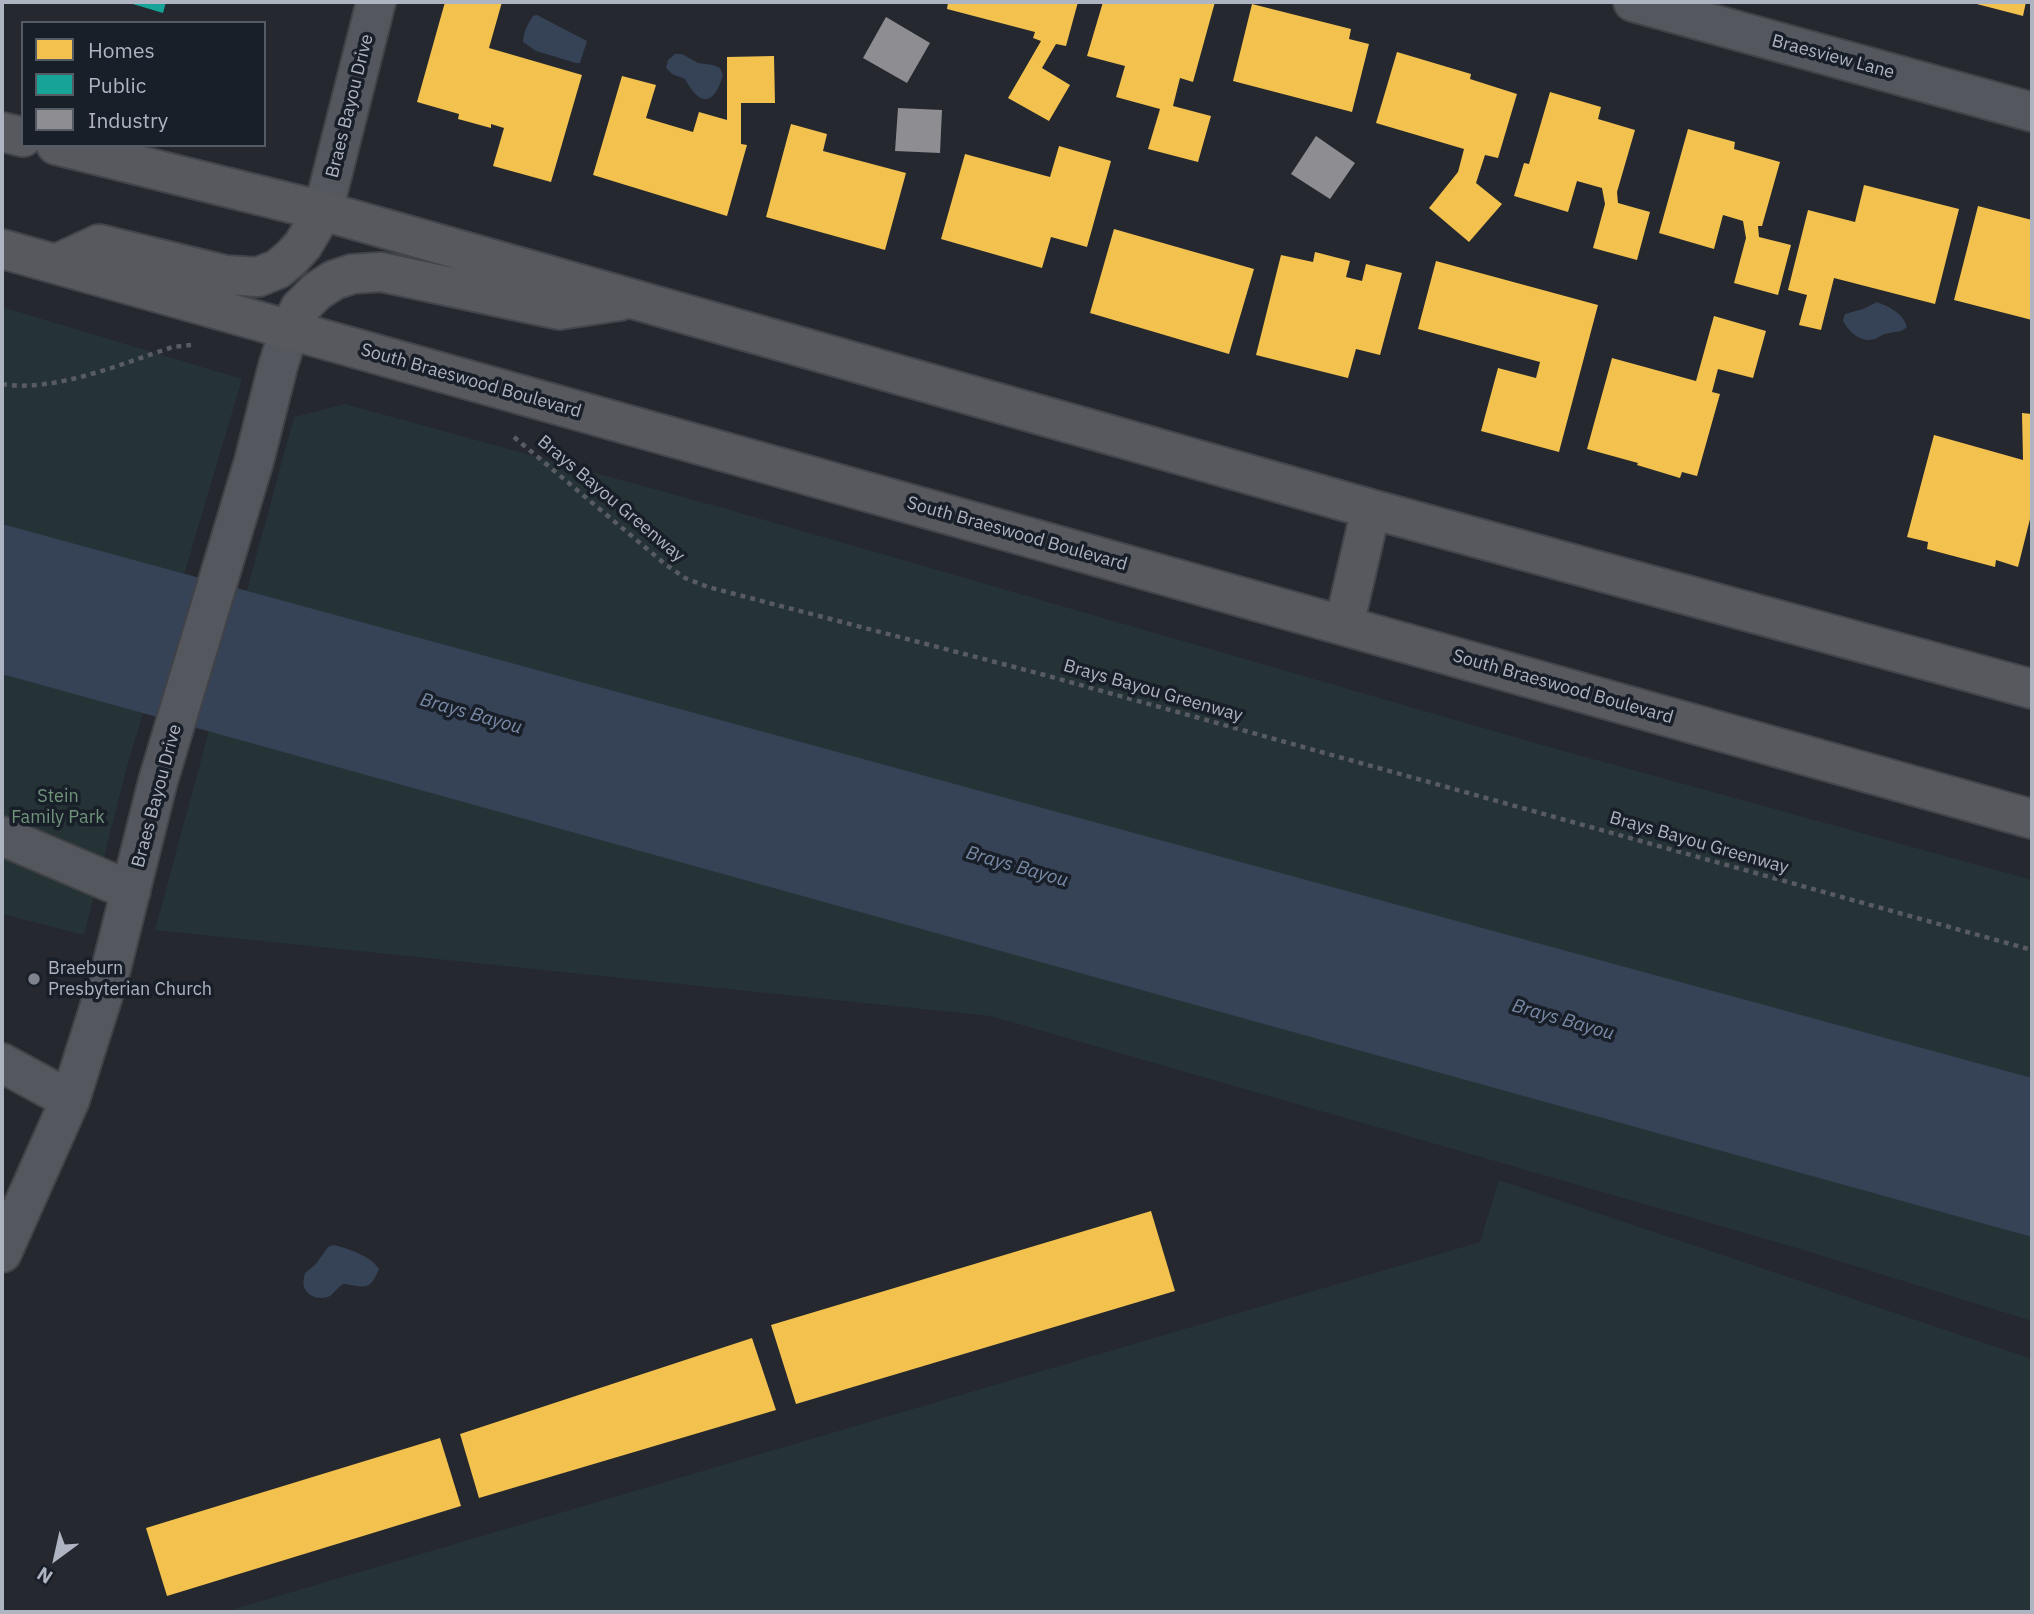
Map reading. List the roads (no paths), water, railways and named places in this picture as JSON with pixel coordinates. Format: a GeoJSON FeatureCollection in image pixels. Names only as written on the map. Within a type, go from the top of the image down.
{"type":"FeatureCollection","features":[{"type":"Feature","properties":{"kind":"main road"},"geometry":{"type":"LineString","coordinates":[[2,132],[21,137]]}},
{"type":"Feature","properties":{"kind":"main road"},"geometry":{"type":"LineString","coordinates":[[64,147],[323,211],[1371,509],[2032,689]]}},
{"type":"Feature","properties":{"kind":"main road"},"geometry":{"type":"LineString","coordinates":[[56,264],[99,244],[225,275],[258,277],[278,269],[292,257],[303,245],[323,211]]}},
{"type":"Feature","properties":{"kind":"main road","name":"South Braeswood Boulevard"},"geometry":{"type":"LineString","coordinates":[[2,249],[2032,819]]}},
{"type":"Feature","properties":{"kind":"main road"},"geometry":{"type":"LineString","coordinates":[[289,331],[300,308],[317,291],[334,279],[352,274],[381,272],[559,310],[633,299]]}},
{"type":"Feature","properties":{"kind":"main road"},"geometry":{"type":"LineString","coordinates":[[1344,625],[1371,509]]}},
{"type":"Feature","properties":{"kind":"street","name":"Braes Bayou Drive"},"geometry":{"type":"LineString","coordinates":[[323,211],[376,2]]}},
{"type":"Feature","properties":{"kind":"street","name":"Braesview Lane"},"geometry":{"type":"LineString","coordinates":[[1633,2],[2032,112]]}},
{"type":"Feature","properties":{"kind":"street","name":"Braes Bayou Drive"},"geometry":{"type":"LineString","coordinates":[[2,1253],[70,1100],[109,977],[158,780],[254,461],[289,331]]}},
{"type":"Feature","properties":{"kind":"street"},"geometry":{"type":"LineString","coordinates":[[2,836],[131,891]]}},
{"type":"Feature","properties":{"kind":"street"},"geometry":{"type":"LineString","coordinates":[[2,1063],[70,1100]]}},
{"type":"Feature","properties":{"kind":"water"},"geometry":{"type":"Polygon","coordinates":[[[537,15],[587,41],[580,63],[536,51],[523,42],[528,25],[533,16],[537,15]]]}},
{"type":"Feature","properties":{"kind":"water"},"geometry":{"type":"Polygon","coordinates":[[[675,54],[720,68],[723,75],[711,97],[706,99],[696,95],[685,79],[672,74],[666,68],[668,60],[675,54]]]}},
{"type":"Feature","properties":{"kind":"water"},"geometry":{"type":"Polygon","coordinates":[[[1877,302],[1899,314],[1907,327],[1865,340],[1851,332],[1843,320],[1845,314],[1877,302]]]}},
{"type":"Feature","properties":{"kind":"water","name":"Brays Bayou"},"geometry":{"type":"Polygon","coordinates":[[[2,524],[2032,1078],[2032,1237],[2,674],[2,524]]]}},
{"type":"Feature","properties":{"kind":"water"},"geometry":{"type":"Polygon","coordinates":[[[334,1245],[365,1257],[379,1269],[369,1285],[343,1284],[330,1296],[313,1296],[304,1287],[305,1273],[316,1264],[328,1247],[334,1245]]]}},
{"type":"Feature","properties":{"kind":"place","name":"Braeburn Presbyterian Church"},"geometry":{"type":"Point","coordinates":[34,979]}},
{"type":"Feature","properties":{"kind":"park label","name":"Stein Family Park"},"geometry":{"type":"Point","coordinates":[58,807]}}]}
